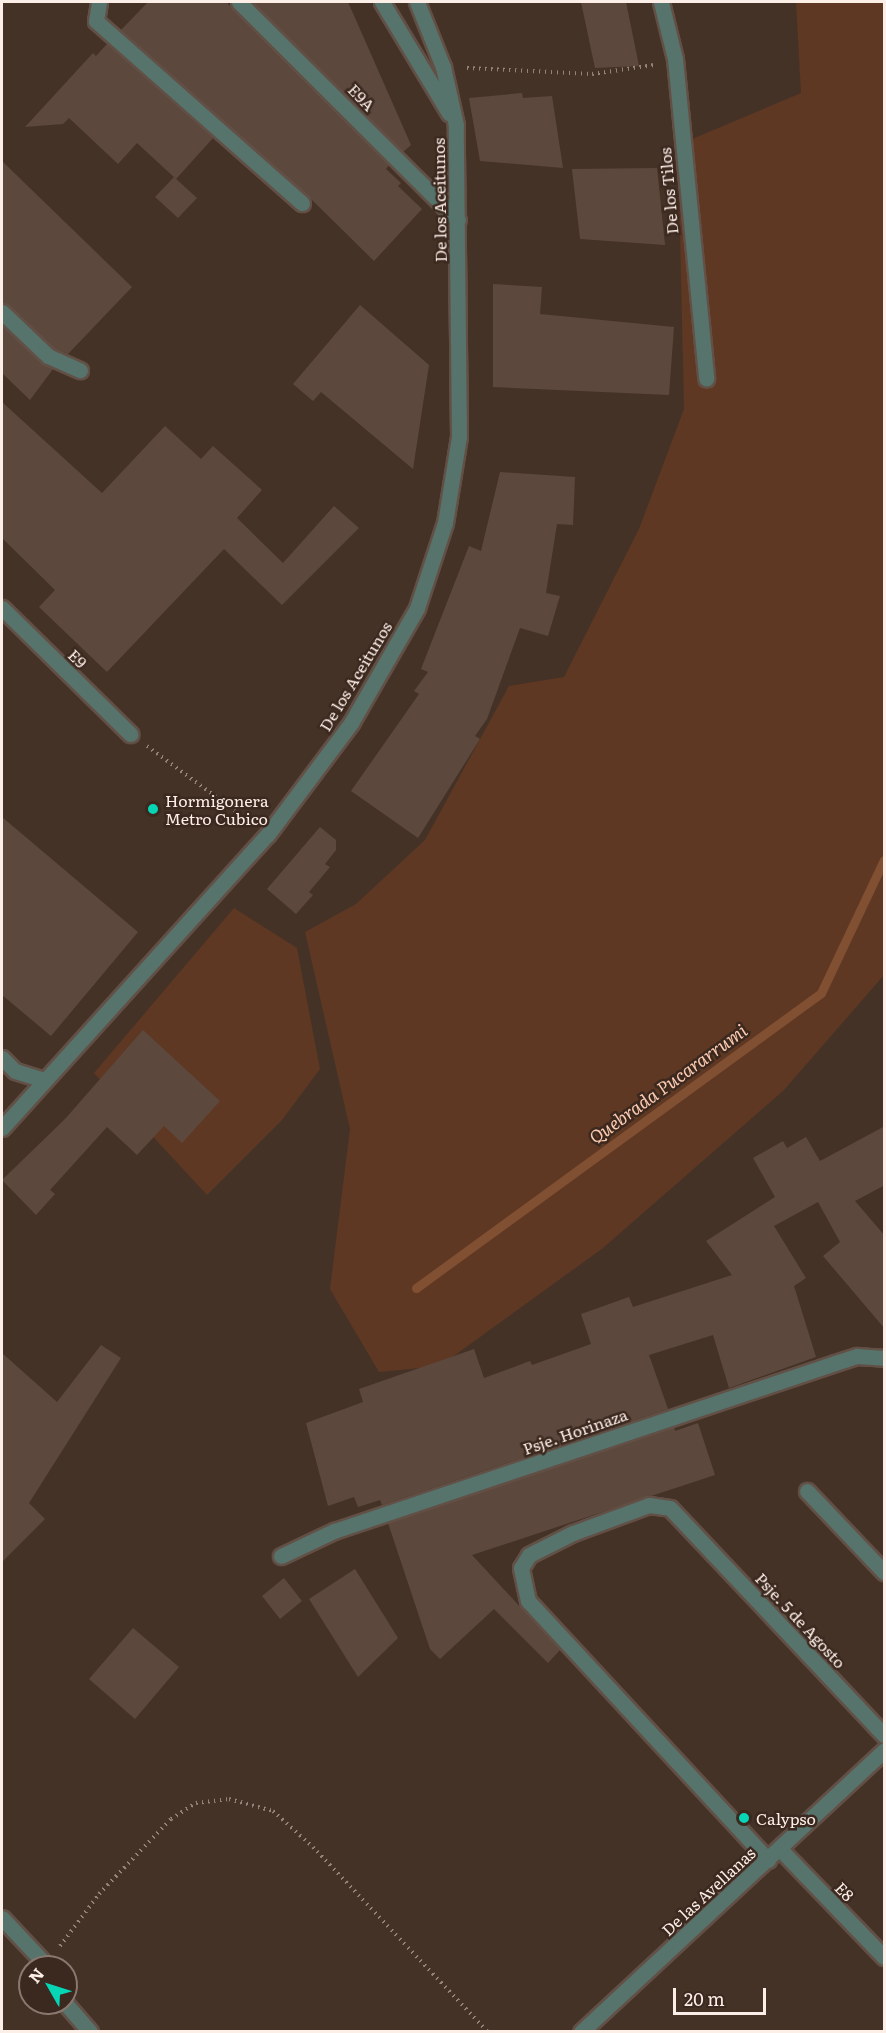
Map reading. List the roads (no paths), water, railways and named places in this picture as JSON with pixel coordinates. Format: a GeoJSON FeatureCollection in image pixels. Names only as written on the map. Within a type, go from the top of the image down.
{"type":"FeatureCollection","features":[{"type":"Feature","properties":{"kind":"street"},"geometry":{"type":"LineString","coordinates":[[99,2],[96,21],[302,203]]}},
{"type":"Feature","properties":{"kind":"street","name":"E9A"},"geometry":{"type":"LineString","coordinates":[[239,2],[458,220]]}},
{"type":"Feature","properties":{"kind":"street","name":"De los Aceitunos"},"geometry":{"type":"LineString","coordinates":[[382,2],[456,125]]}},
{"type":"Feature","properties":{"kind":"street","name":"De los Aceitunos"},"geometry":{"type":"LineString","coordinates":[[2,1128],[268,834],[351,723],[417,608],[445,523],[459,437],[456,125],[443,67],[423,24],[417,2]]}},
{"type":"Feature","properties":{"kind":"street","name":"De los Tilos"},"geometry":{"type":"LineString","coordinates":[[662,2],[675,59],[706,378]]}},
{"type":"Feature","properties":{"kind":"street"},"geometry":{"type":"LineString","coordinates":[[2,312],[48,356],[80,370]]}},
{"type":"Feature","properties":{"kind":"street","name":"E9"},"geometry":{"type":"LineString","coordinates":[[2,608],[130,734]]}},
{"type":"Feature","properties":{"kind":"street"},"geometry":{"type":"LineString","coordinates":[[2,1058],[15,1071],[45,1080]]}},
{"type":"Feature","properties":{"kind":"street","name":"Psje. Horinaza"},"geometry":{"type":"LineString","coordinates":[[281,1556],[334,1531],[835,1363],[857,1356],[885,1358]]}},
{"type":"Feature","properties":{"kind":"street"},"geometry":{"type":"LineString","coordinates":[[807,1491],[885,1572]]}},
{"type":"Feature","properties":{"kind":"street","name":"Psje. 5 de Agosto"},"geometry":{"type":"LineString","coordinates":[[768,1860],[528,1601],[521,1568],[530,1555],[573,1533],[649,1505],[670,1508],[885,1736]]}},
{"type":"Feature","properties":{"kind":"street","name":"De las Avellanas"},"geometry":{"type":"LineString","coordinates":[[581,2031],[885,1750]]}},
{"type":"Feature","properties":{"kind":"street","name":"E8"},"geometry":{"type":"LineString","coordinates":[[780,1849],[885,1958]]}},
{"type":"Feature","properties":{"kind":"street"},"geometry":{"type":"LineString","coordinates":[[2,1918],[37,1955]]}},
{"type":"Feature","properties":{"kind":"street"},"geometry":{"type":"LineString","coordinates":[[76,2015],[90,2031]]}},
{"type":"Feature","properties":{"kind":"waterway","name":"Quebrada Pucararrumi"},"geometry":{"type":"LineString","coordinates":[[416,1288],[821,993],[884,860]]}},
{"type":"Feature","properties":{"kind":"place","name":"Hormigonera Metro Cubico"},"geometry":{"type":"Point","coordinates":[153,809]}},
{"type":"Feature","properties":{"kind":"place","name":"Calypso"},"geometry":{"type":"Point","coordinates":[744,1818]}}]}
